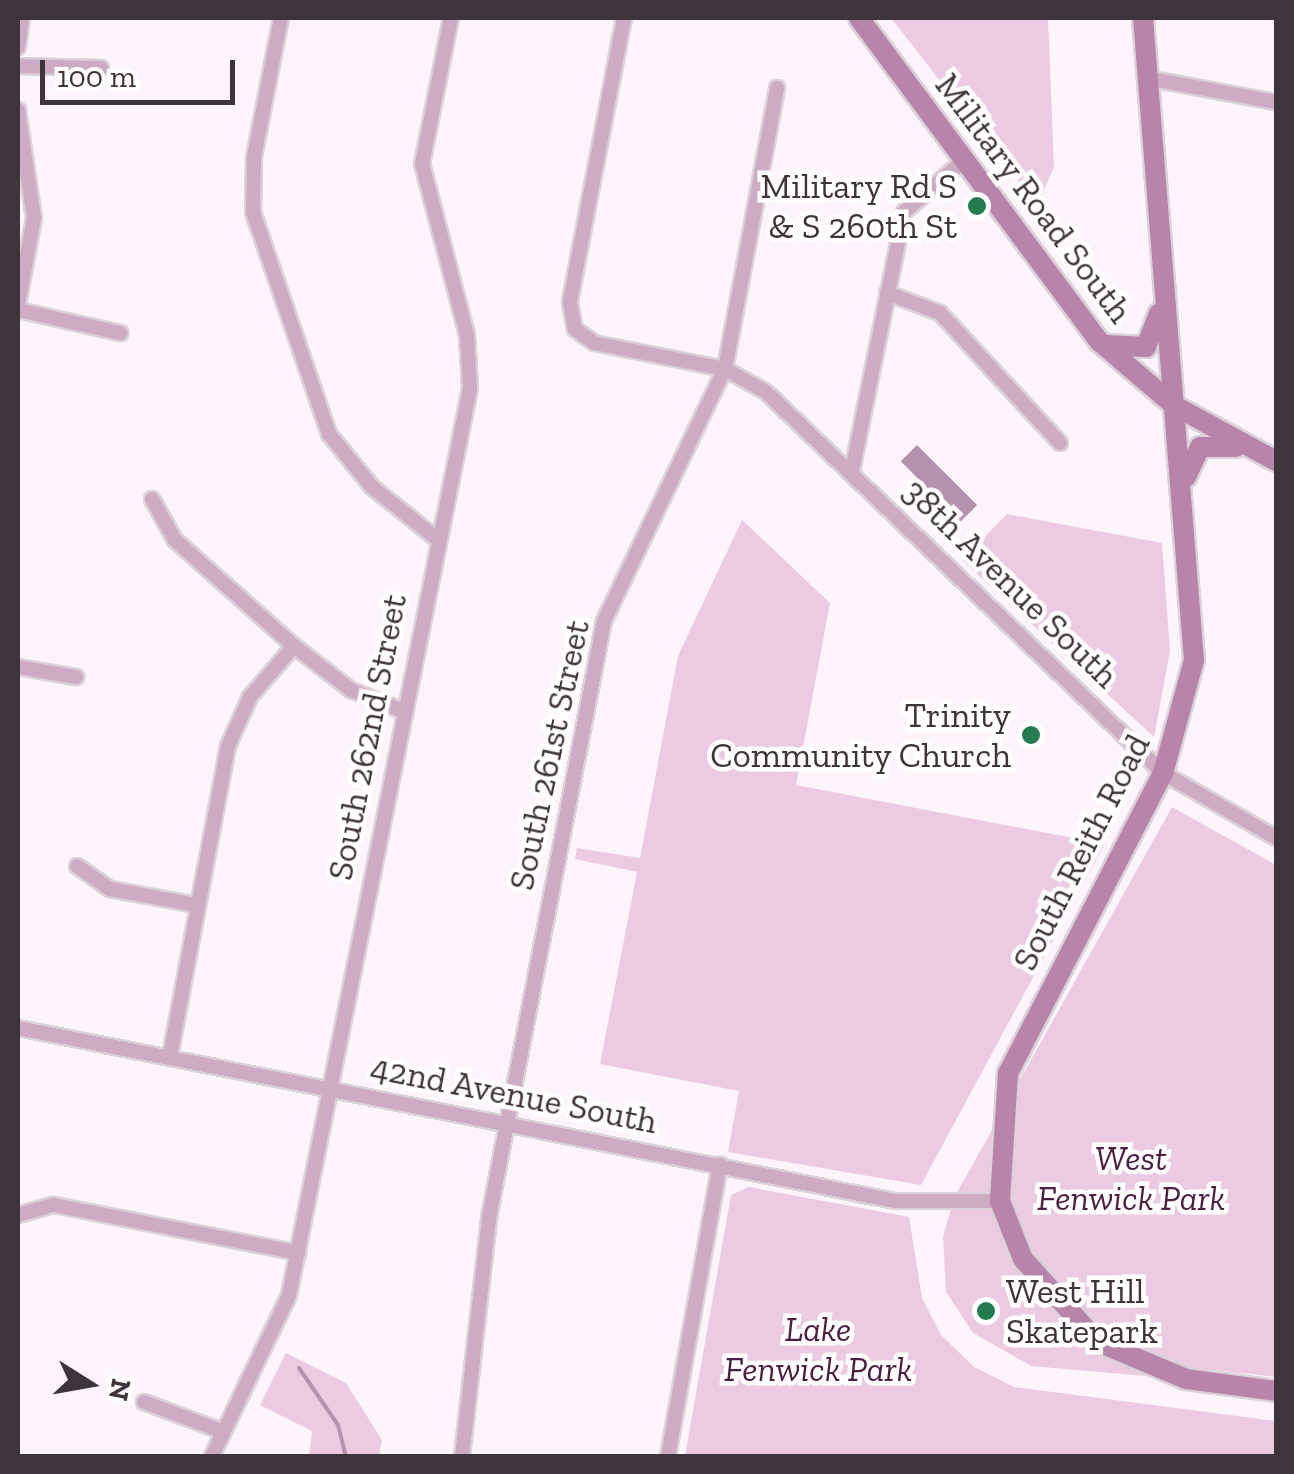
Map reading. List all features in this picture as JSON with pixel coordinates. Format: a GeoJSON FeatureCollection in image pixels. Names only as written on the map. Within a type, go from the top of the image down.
{"type":"FeatureCollection","features":[{"type":"Feature","properties":{"kind":"main road","name":"Military Road South"},"geometry":{"type":"LineString","coordinates":[[860,18],[962,162],[1100,342],[1174,406],[1276,461]]}},
{"type":"Feature","properties":{"kind":"main road"},"geometry":{"type":"LineString","coordinates":[[1100,342],[1132,352],[1153,340],[1161,271],[1143,18]]}},
{"type":"Feature","properties":{"kind":"main road","name":"South Reith Road"},"geometry":{"type":"LineString","coordinates":[[1000,1200],[1008,1073],[1163,773],[1194,660],[1161,271]]}},
{"type":"Feature","properties":{"kind":"main road"},"geometry":{"type":"LineString","coordinates":[[1183,499],[1200,447],[1255,452]]}},
{"type":"Feature","properties":{"kind":"main road"},"geometry":{"type":"LineString","coordinates":[[1000,1200],[1022,1258],[1098,1342],[1186,1379],[1276,1391]]}},
{"type":"Feature","properties":{"kind":"street"},"geometry":{"type":"LineString","coordinates":[[18,48],[22,18]]}},
{"type":"Feature","properties":{"kind":"street"},"geometry":{"type":"LineString","coordinates":[[281,18],[254,157],[253,212],[329,434],[372,488],[437,539]]}},
{"type":"Feature","properties":{"kind":"street","name":"South 262nd Street"},"geometry":{"type":"LineString","coordinates":[[212,1456],[221,1431],[279,1326],[298,1253],[470,388],[467,335],[422,164],[451,18]]}},
{"type":"Feature","properties":{"kind":"street"},"geometry":{"type":"LineString","coordinates":[[624,18],[570,302],[575,329],[594,342],[725,369]]}},
{"type":"Feature","properties":{"kind":"street"},"geometry":{"type":"LineString","coordinates":[[18,66],[101,68]]}},
{"type":"Feature","properties":{"kind":"street"},"geometry":{"type":"LineString","coordinates":[[1146,78],[1276,102]]}},
{"type":"Feature","properties":{"kind":"street","name":"South 261st Street"},"geometry":{"type":"LineString","coordinates":[[462,1456],[506,1122],[604,622],[725,369],[778,88]]}},
{"type":"Feature","properties":{"kind":"street"},"geometry":{"type":"LineString","coordinates":[[18,110],[34,218],[18,307],[120,333]]}},
{"type":"Feature","properties":{"kind":"street"},"geometry":{"type":"LineString","coordinates":[[852,471],[909,202],[962,162]]}},
{"type":"Feature","properties":{"kind":"street"},"geometry":{"type":"LineString","coordinates":[[887,293],[940,313],[1060,443]]}},
{"type":"Feature","properties":{"kind":"street","name":"38th Avenue South"},"geometry":{"type":"LineString","coordinates":[[725,369],[796,416],[1163,773],[1276,838]]}},
{"type":"Feature","properties":{"kind":"street"},"geometry":{"type":"LineString","coordinates":[[152,499],[175,540],[294,646],[351,690],[403,711]]}},
{"type":"Feature","properties":{"kind":"street"},"geometry":{"type":"LineString","coordinates":[[170,1056],[228,746],[250,697],[294,646]]}},
{"type":"Feature","properties":{"kind":"street"},"geometry":{"type":"LineString","coordinates":[[18,667],[76,677]]}},
{"type":"Feature","properties":{"kind":"street"},"geometry":{"type":"LineString","coordinates":[[76,866],[110,889],[196,905]]}},
{"type":"Feature","properties":{"kind":"street","name":"42nd Avenue South"},"geometry":{"type":"LineString","coordinates":[[18,1028],[895,1202],[1000,1200]]}},
{"type":"Feature","properties":{"kind":"street"},"geometry":{"type":"LineString","coordinates":[[668,1456],[720,1165]]}},
{"type":"Feature","properties":{"kind":"street"},"geometry":{"type":"LineString","coordinates":[[18,1215],[36,1205],[298,1253]]}},
{"type":"Feature","properties":{"kind":"street"},"geometry":{"type":"LineString","coordinates":[[144,1402],[221,1431]]}},
{"type":"Feature","properties":{"kind":"green space"},"geometry":{"type":"Polygon","coordinates":[[[891,18],[1048,18],[1054,167],[1037,205],[891,18]]]}},
{"type":"Feature","properties":{"kind":"green space"},"geometry":{"type":"Polygon","coordinates":[[[1007,514],[1162,543],[1170,651],[1154,737],[962,560],[1007,514]]]}},
{"type":"Feature","properties":{"kind":"green space"},"geometry":{"type":"Polygon","coordinates":[[[742,520],[830,603],[796,785],[1105,844],[921,1185],[728,1152],[739,1091],[600,1064],[637,872],[575,859],[577,848],[640,858],[678,656],[742,520]]]}},
{"type":"Feature","properties":{"kind":"green space","name":"West Fenwick Park"},"geometry":{"type":"Polygon","coordinates":[[[1172,807],[1276,865],[1276,1377],[1113,1359],[1145,1376],[1031,1366],[973,1333],[946,1292],[943,1237],[954,1198],[1172,807]]]}},
{"type":"Feature","properties":{"kind":"green space","name":"Lake Fenwick Park"},"geometry":{"type":"Polygon","coordinates":[[[749,1187],[909,1217],[922,1298],[941,1335],[974,1367],[1014,1387],[1276,1421],[1276,1456],[685,1456],[731,1195],[749,1187]]]}},
{"type":"Feature","properties":{"kind":"green space"},"geometry":{"type":"Polygon","coordinates":[[[286,1353],[346,1383],[382,1440],[379,1456],[309,1456],[312,1431],[260,1405],[286,1353]]]}},
{"type":"Feature","properties":{"kind":"shaded area"},"geometry":{"type":"Polygon","coordinates":[[[917,445],[977,505],[961,521],[901,461],[917,445]]]}},
{"type":"Feature","properties":{"kind":"waterway"},"geometry":{"type":"LineString","coordinates":[[299,1368],[338,1425],[346,1456]]}},
{"type":"Feature","properties":{"kind":"place","name":"Military Rd S & S 260th St"},"geometry":{"type":"Point","coordinates":[977,206]}},
{"type":"Feature","properties":{"kind":"place","name":"Trinity Community Church"},"geometry":{"type":"Point","coordinates":[1031,735]}},
{"type":"Feature","properties":{"kind":"place","name":"West Hill Skatepark"},"geometry":{"type":"Point","coordinates":[986,1311]}}]}
